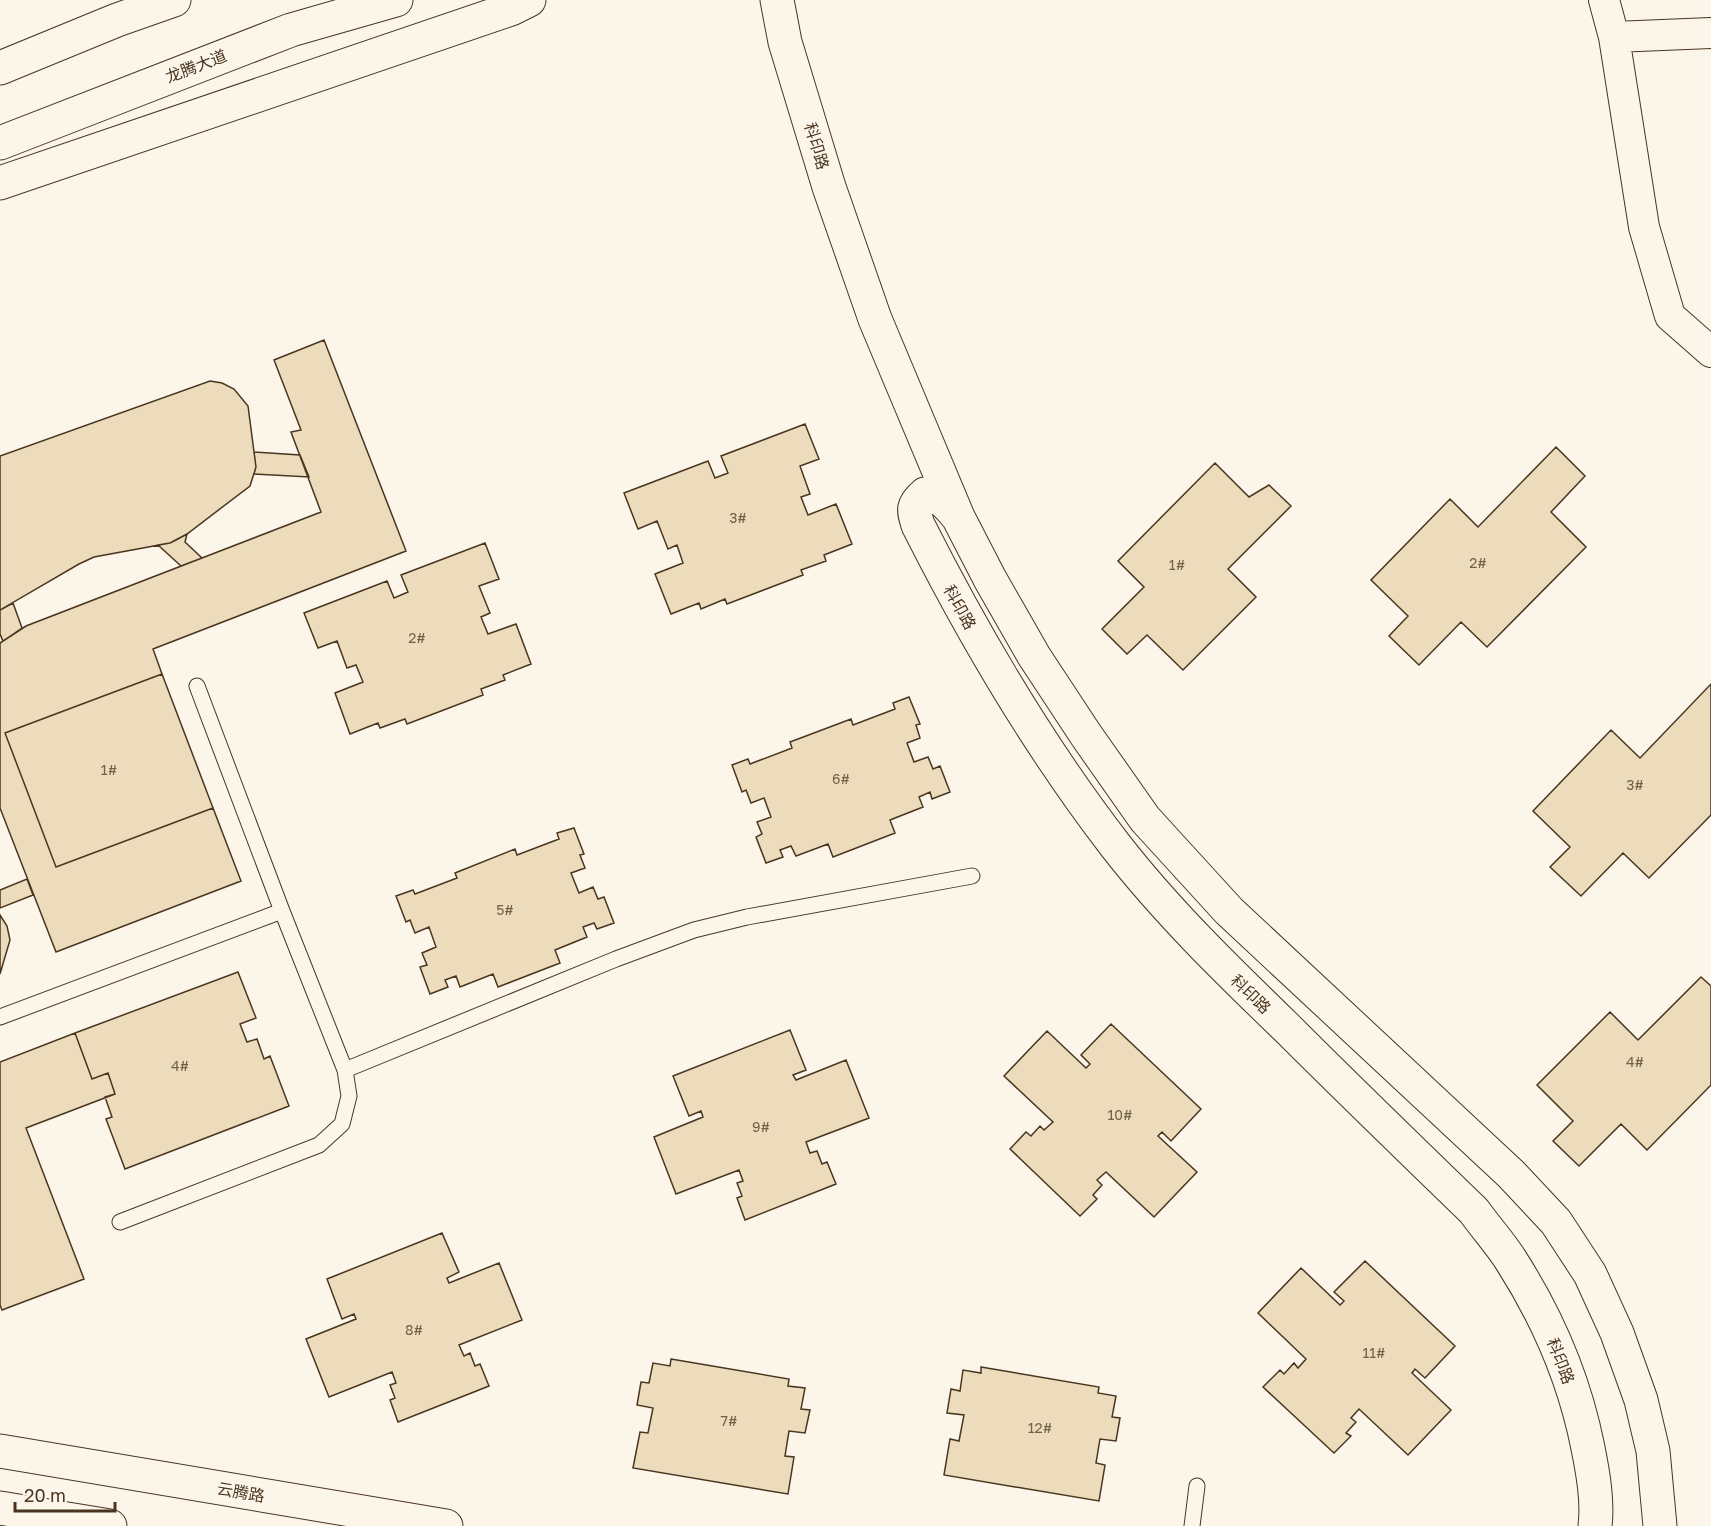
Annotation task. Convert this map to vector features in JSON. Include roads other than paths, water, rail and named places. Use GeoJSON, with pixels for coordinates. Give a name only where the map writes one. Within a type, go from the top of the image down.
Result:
{"type":"FeatureCollection","features":[{"type":"Feature","properties":{"kind":"main road"},"geometry":{"type":"LineString","coordinates":[[0,68],[117,20],[174,0]]}},
{"type":"Feature","properties":{"kind":"main road","name":"龙腾大道"},"geometry":{"type":"LineString","coordinates":[[0,143],[291,30],[396,0]]}},
{"type":"Feature","properties":{"kind":"main road"},"geometry":{"type":"LineString","coordinates":[[0,183],[511,9],[529,0]]}},
{"type":"Feature","properties":{"kind":"main road","name":"科印路"},"geometry":{"type":"LineString","coordinates":[[777,0],[786,42],[829,187],[875,319],[958,517],[1034,656],[1145,819],[1229,911],[1511,1174],[1556,1222],[1590,1274],[1617,1334],[1641,1400],[1653,1451],[1660,1526]]}},
{"type":"Feature","properties":{"kind":"main road","name":"科印路"},"geometry":{"type":"LineString","coordinates":[[958,517],[942,499],[934,495],[925,494],[917,501],[914,512],[918,525],[957,602],[1000,678],[1053,759],[1116,846],[1198,942],[1473,1211],[1511,1260],[1543,1314],[1563,1362],[1582,1418],[1592,1469],[1595,1526]]}},
{"type":"Feature","properties":{"kind":"main road","name":"云腾路"},"geometry":{"type":"LineString","coordinates":[[0,1451],[446,1526]]}},
{"type":"Feature","properties":{"kind":"main road"},"geometry":{"type":"LineString","coordinates":[[4,1509],[110,1526]]}},
{"type":"Feature","properties":{"kind":"street"},"geometry":{"type":"LineString","coordinates":[[1604,0],[1614,37],[1644,227],[1670,316],[1711,352]]}},
{"type":"Feature","properties":{"kind":"street"},"geometry":{"type":"LineString","coordinates":[[1614,37],[1616,0]]}},
{"type":"Feature","properties":{"kind":"street"},"geometry":{"type":"LineString","coordinates":[[1614,37],[1711,33]]}},
{"type":"Feature","properties":{"kind":"lane"},"geometry":{"type":"LineString","coordinates":[[120,1222],[319,1145],[342,1124],[349,1096],[345,1070],[196,686]]}},
{"type":"Feature","properties":{"kind":"lane"},"geometry":{"type":"LineString","coordinates":[[345,1070],[616,958],[694,930],[747,917],[972,876]]}},
{"type":"Feature","properties":{"kind":"lane"},"geometry":{"type":"LineString","coordinates":[[0,1017],[282,911]]}},
{"type":"Feature","properties":{"kind":"lane"},"geometry":{"type":"LineString","coordinates":[[1192,1526],[1197,1486]]}}]}
